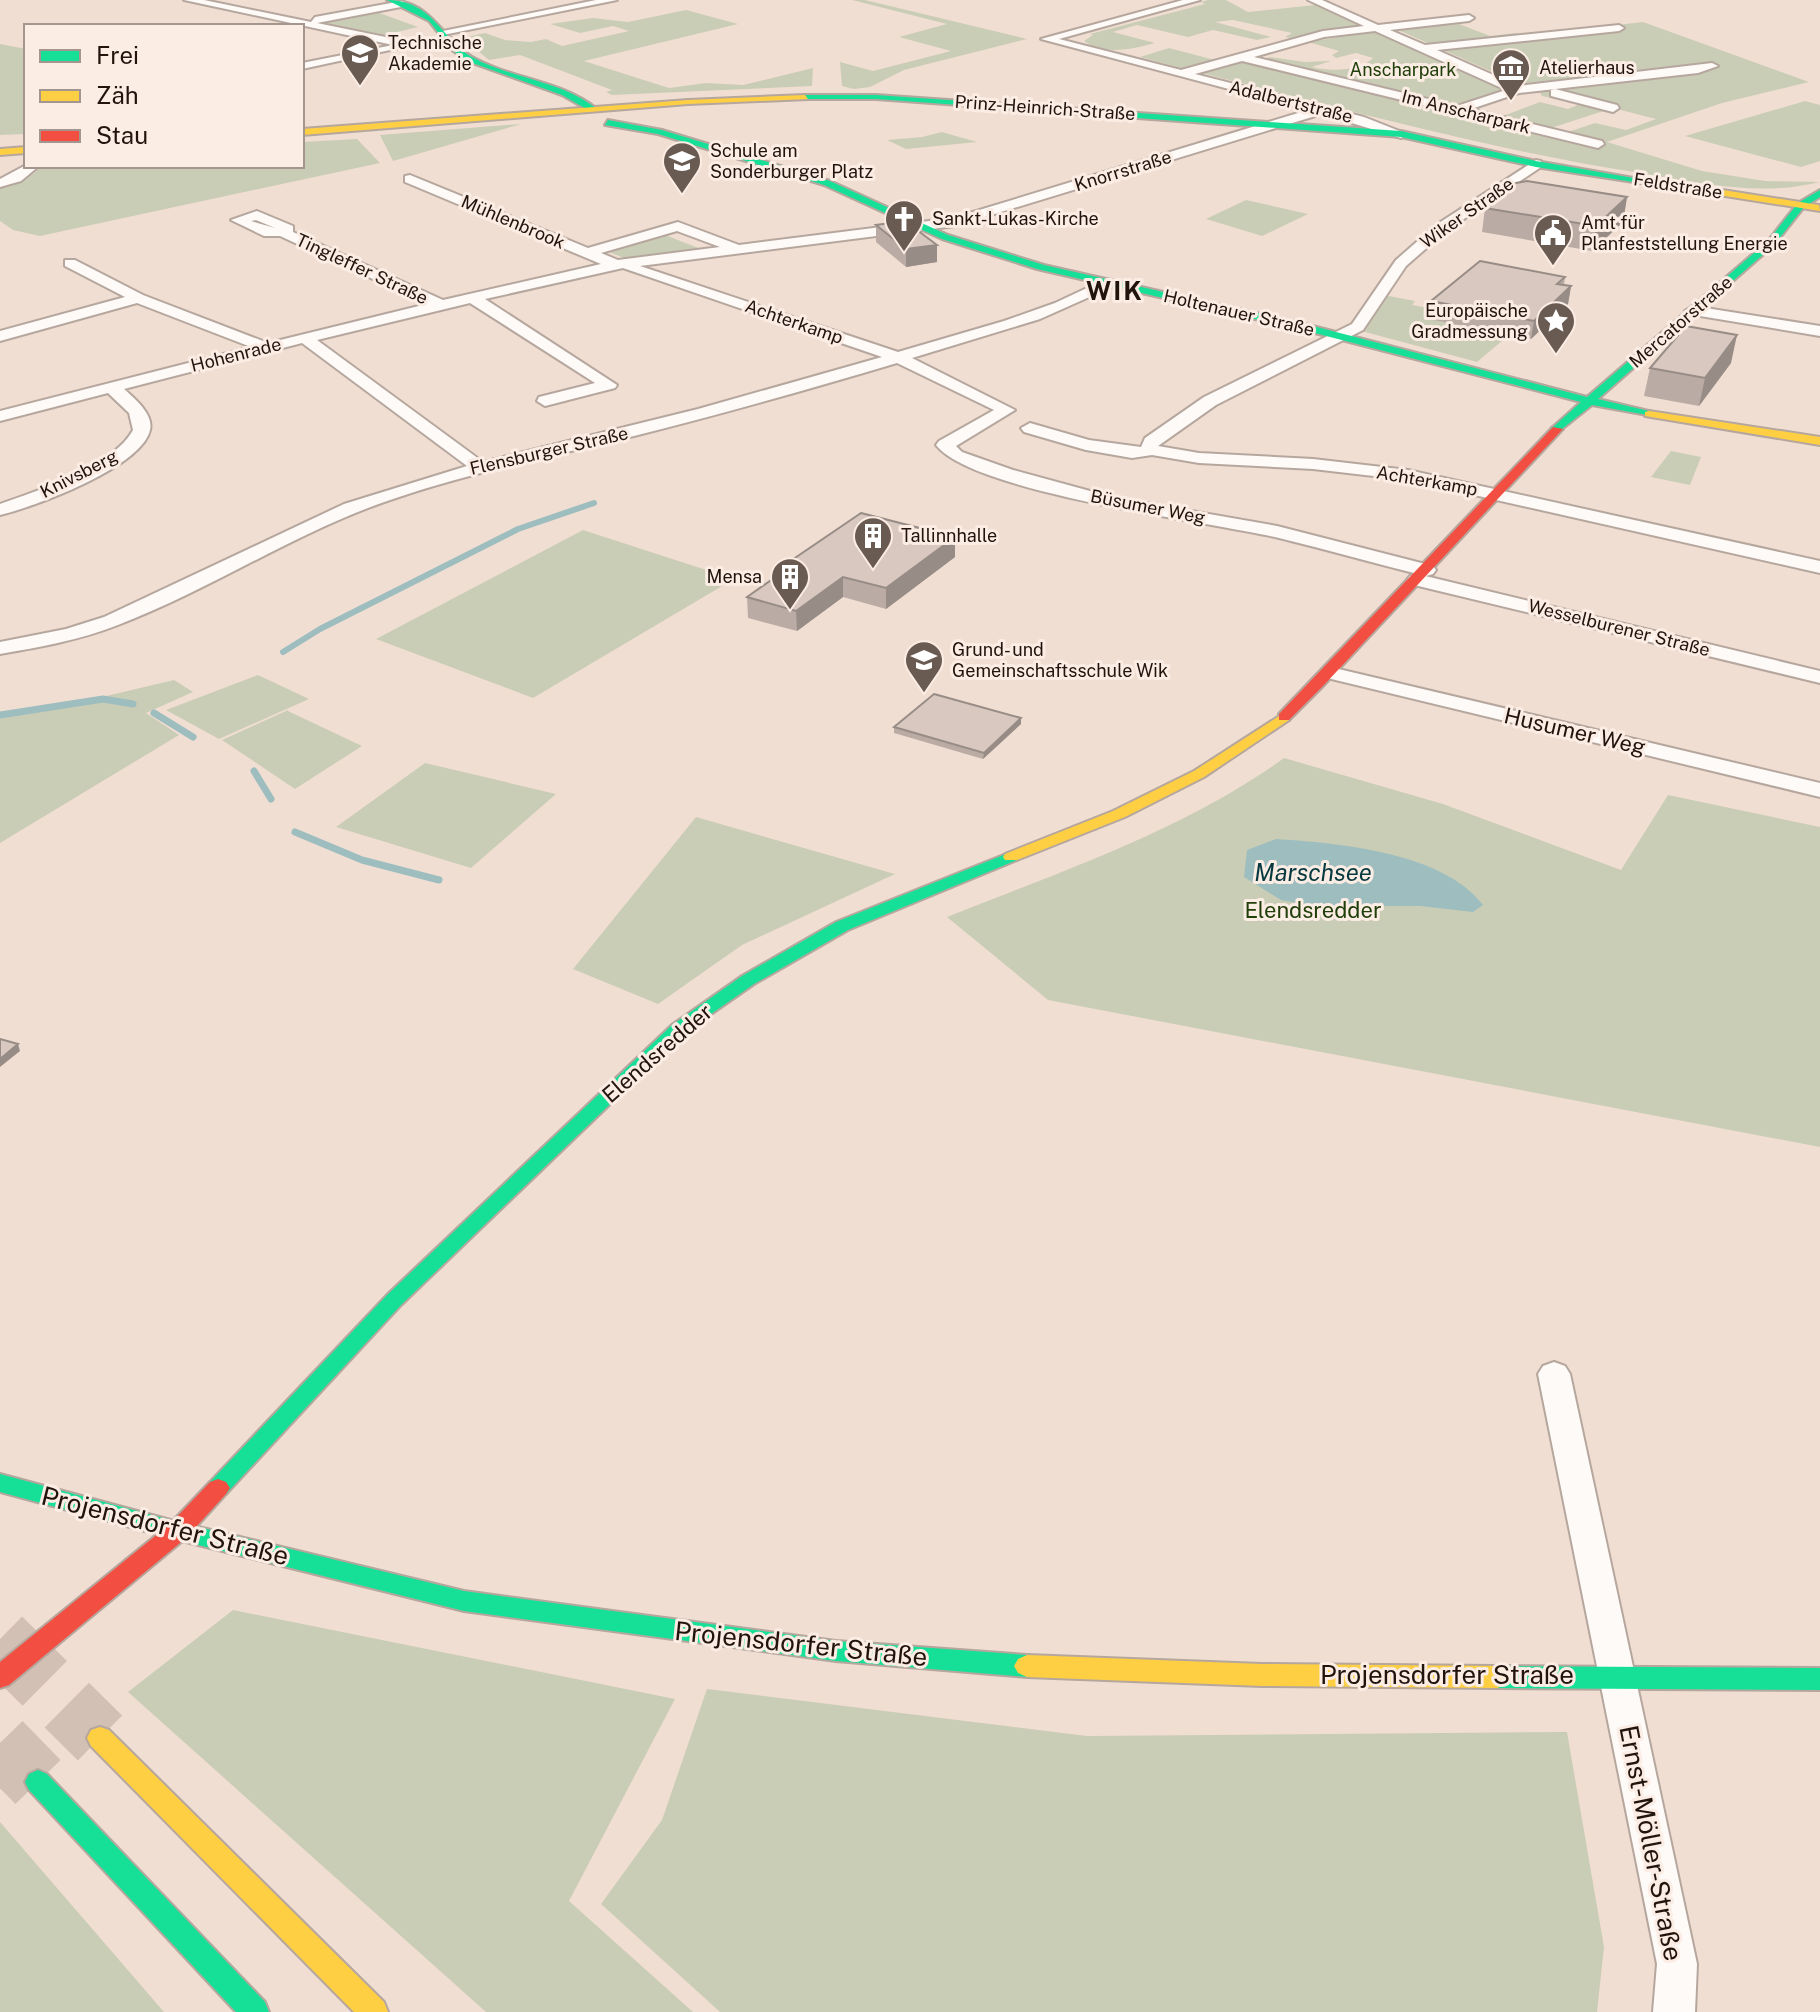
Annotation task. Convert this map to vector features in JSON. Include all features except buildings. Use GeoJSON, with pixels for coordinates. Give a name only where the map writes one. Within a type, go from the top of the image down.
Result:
{"type":"FeatureCollection","features":[{"type":"Feature","properties":{"kind":"main road","name":"Holtenauer Straße"},"geometry":{"type":"LineString","coordinates":[[396,2],[432,19],[460,52],[477,62],[575,105],[625,124],[827,183],[988,253],[1341,336],[1590,401],[1820,441]]}},
{"type":"Feature","properties":{"kind":"main road","name":"Prinz-Heinrich-Straße"},"geometry":{"type":"LineString","coordinates":[[304,123],[575,105],[851,96],[1401,134]]}},
{"type":"Feature","properties":{"kind":"main road","name":"Prinz-Heinrich-Straße"},"geometry":{"type":"LineString","coordinates":[[304,132],[575,105]]}},
{"type":"Feature","properties":{"kind":"main road","name":"Adalbertstraße"},"geometry":{"type":"LineString","coordinates":[[1401,134],[1536,164]]}},
{"type":"Feature","properties":{"kind":"main road"},"geometry":{"type":"LineString","coordinates":[[0,141],[24,139]]}},
{"type":"Feature","properties":{"kind":"main road"},"geometry":{"type":"LineString","coordinates":[[0,152],[24,150]]}},
{"type":"Feature","properties":{"kind":"main road","name":"Feldstraße"},"geometry":{"type":"LineString","coordinates":[[1536,164],[1820,208]]}},
{"type":"Feature","properties":{"kind":"main road","name":"Mercatorstraße"},"geometry":{"type":"LineString","coordinates":[[1590,401],[1771,243],[1801,205],[1820,193]]}},
{"type":"Feature","properties":{"kind":"main road","name":"Mercatorstraße"},"geometry":{"type":"LineString","coordinates":[[1771,243],[1820,215]]}},
{"type":"Feature","properties":{"kind":"main road","name":"Elendsredder"},"geometry":{"type":"LineString","coordinates":[[0,1677],[178,1531],[394,1300],[537,1161],[688,1022],[748,980],[842,926],[1063,838],[1199,774],[1281,720],[1422,575],[1493,493],[1590,401]]}},
{"type":"Feature","properties":{"kind":"main road","name":"Projensdorfer Straße"},"geometry":{"type":"LineString","coordinates":[[0,1483],[178,1531],[464,1601],[836,1651],[1097,1670],[1262,1675],[1820,1679]]}},
{"type":"Feature","properties":{"kind":"main road"},"geometry":{"type":"LineString","coordinates":[[100,1738],[374,2012]]}},
{"type":"Feature","properties":{"kind":"main road"},"geometry":{"type":"LineString","coordinates":[[38,1782],[255,2012]]}},
{"type":"Feature","properties":{"kind":"street"},"geometry":{"type":"LineString","coordinates":[[189,0],[410,45]]}},
{"type":"Feature","properties":{"kind":"street"},"geometry":{"type":"LineString","coordinates":[[549,0],[579,7]]}},
{"type":"Feature","properties":{"kind":"street"},"geometry":{"type":"LineString","coordinates":[[304,66],[612,0]]}},
{"type":"Feature","properties":{"kind":"street","name":"Adalbertstraße"},"geometry":{"type":"LineString","coordinates":[[1195,0],[1046,39],[1322,110],[1401,134]]}},
{"type":"Feature","properties":{"kind":"street"},"geometry":{"type":"LineString","coordinates":[[1313,0],[1517,90]]}},
{"type":"Feature","properties":{"kind":"street"},"geometry":{"type":"LineString","coordinates":[[300,23],[396,2]]}},
{"type":"Feature","properties":{"kind":"street"},"geometry":{"type":"LineString","coordinates":[[1181,74],[1323,34],[1469,18]]}},
{"type":"Feature","properties":{"kind":"street"},"geometry":{"type":"LineString","coordinates":[[1424,48],[1619,28]]}},
{"type":"Feature","properties":{"kind":"street","name":"Im Anscharpark"},"geometry":{"type":"LineString","coordinates":[[1241,57],[1598,144]]}},
{"type":"Feature","properties":{"kind":"street"},"geometry":{"type":"LineString","coordinates":[[1457,110],[1517,90],[1712,66]]}},
{"type":"Feature","properties":{"kind":"street"},"geometry":{"type":"LineString","coordinates":[[1537,89],[1613,108],[1596,115]]}},
{"type":"Feature","properties":{"kind":"street","name":"Knorrstraße"},"geometry":{"type":"LineString","coordinates":[[923,227],[955,222],[1322,110]]}},
{"type":"Feature","properties":{"kind":"street"},"geometry":{"type":"LineString","coordinates":[[1549,132],[1571,124]]}},
{"type":"Feature","properties":{"kind":"street","name":"Wiker Straße"},"geometry":{"type":"LineString","coordinates":[[1152,450],[1149,447],[1151,442],[1210,401],[1358,327],[1395,270],[1422,243],[1536,164]]}},
{"type":"Feature","properties":{"kind":"street"},"geometry":{"type":"LineString","coordinates":[[0,183],[16,178],[30,168]]}},
{"type":"Feature","properties":{"kind":"street","name":"Mühlenbrook"},"geometry":{"type":"LineString","coordinates":[[410,179],[619,265]]}},
{"type":"Feature","properties":{"kind":"street"},"geometry":{"type":"LineString","coordinates":[[586,253],[678,226],[740,250]]}},
{"type":"Feature","properties":{"kind":"street","name":"Hohenrade"},"geometry":{"type":"LineString","coordinates":[[0,416],[305,338],[619,265],[923,227]]}},
{"type":"Feature","properties":{"kind":"street","name":"Tingleffer Straße"},"geometry":{"type":"LineString","coordinates":[[282,232],[441,305]]}},
{"type":"Feature","properties":{"kind":"street"},"geometry":{"type":"LineString","coordinates":[[70,263],[138,298],[268,348]]}},
{"type":"Feature","properties":{"kind":"street","name":"Achterkamp"},"geometry":{"type":"LineString","coordinates":[[619,265],[898,357],[1007,410]]}},
{"type":"Feature","properties":{"kind":"street","name":"Flensburger Straße"},"geometry":{"type":"LineString","coordinates":[[0,648],[49,639],[110,621],[178,592],[310,525],[383,496],[479,467],[689,417],[898,357],[1066,307],[1109,283]]}},
{"type":"Feature","properties":{"kind":"street"},"geometry":{"type":"LineString","coordinates":[[0,336],[138,298]]}},
{"type":"Feature","properties":{"kind":"street"},"geometry":{"type":"LineString","coordinates":[[473,298],[609,385],[545,401]]}},
{"type":"Feature","properties":{"kind":"street"},"geometry":{"type":"LineString","coordinates":[[1693,311],[1820,331]]}},
{"type":"Feature","properties":{"kind":"street"},"geometry":{"type":"LineString","coordinates":[[305,338],[479,467]]}},
{"type":"Feature","properties":{"kind":"street","name":"Knivsberg"},"geometry":{"type":"LineString","coordinates":[[0,510],[60,486],[112,460],[136,443],[142,430],[140,417],[110,386]]}},
{"type":"Feature","properties":{"kind":"street","name":"Büsumer Weg"},"geometry":{"type":"LineString","coordinates":[[1007,410],[945,445],[956,456],[1060,489],[1277,532],[1422,575]]}},
{"type":"Feature","properties":{"kind":"street","name":"Achterkamp"},"geometry":{"type":"LineString","coordinates":[[1030,428],[1086,445],[1132,453],[1152,450],[1199,458],[1313,464],[1408,475],[1820,567]]}},
{"type":"Feature","properties":{"kind":"street","name":"Wesselburener Straße"},"geometry":{"type":"LineString","coordinates":[[1422,575],[1820,677]]}},
{"type":"Feature","properties":{"kind":"street","name":"Husumer Weg"},"geometry":{"type":"LineString","coordinates":[[1330,673],[1820,790]]}},
{"type":"Feature","properties":{"kind":"street"},"geometry":{"type":"LineString","coordinates":[[1554,1374],[1618,1676]]}},
{"type":"Feature","properties":{"kind":"street","name":"Ernst-Möller-Straße"},"geometry":{"type":"LineString","coordinates":[[1618,1676],[1677,1964],[1674,2012]]}},
{"type":"Feature","properties":{"kind":"green space"},"geometry":{"type":"Polygon","coordinates":[[[852,0],[865,0],[1027,39],[904,70],[870,87],[854,89],[842,86],[840,62],[873,71],[951,51],[899,37],[947,24],[852,0]]]}},
{"type":"Feature","properties":{"kind":"green space"},"geometry":{"type":"Polygon","coordinates":[[[1226,0],[1248,12],[1315,5],[1360,26],[1291,38],[1285,37],[1292,33],[1233,20],[1215,22],[1271,37],[1257,40],[1213,30],[1188,37],[1137,25],[1113,32],[1155,43],[1109,50],[1084,41],[1093,35],[1090,34],[1205,4],[1201,2],[1226,0]]]}},
{"type":"Feature","properties":{"kind":"green space"},"geometry":{"type":"Polygon","coordinates":[[[686,10],[738,24],[584,61],[669,88],[706,83],[743,85],[813,68],[812,86],[612,95],[606,92],[612,90],[520,55],[489,60],[462,38],[485,33],[505,40],[531,42],[546,39],[562,46],[629,31],[613,26],[580,33],[550,24],[593,18],[628,22],[686,10]]]}},
{"type":"Feature","properties":{"kind":"green space"},"geometry":{"type":"Polygon","coordinates":[[[377,12],[418,27],[385,35],[325,23],[377,12]]]}},
{"type":"Feature","properties":{"kind":"green space"},"geometry":{"type":"Polygon","coordinates":[[[1643,22],[1809,82],[1722,103],[1607,142],[1702,171],[1765,181],[1820,182],[1775,188],[1730,187],[1585,164],[1420,128],[1202,73],[1247,60],[1249,64],[1334,82],[1330,84],[1555,135],[1549,137],[1553,138],[1578,140],[1573,143],[1586,146],[1592,144],[1565,133],[1595,123],[1626,130],[1656,119],[1613,108],[1548,129],[1498,118],[1540,102],[1568,109],[1580,104],[1542,96],[1540,93],[1545,91],[1529,88],[1396,29],[1459,24],[1490,36],[1516,33],[1522,36],[1643,22]]]}},
{"type":"Feature","properties":{"kind":"green space","name":"Anscharpark"},"geometry":{"type":"Polygon","coordinates":[[[1377,31],[1508,91],[1456,107],[1257,61],[1270,57],[1305,62],[1331,61],[1312,67],[1328,70],[1361,66],[1373,58],[1356,53],[1336,58],[1332,55],[1339,51],[1308,42],[1377,31]]]}},
{"type":"Feature","properties":{"kind":"green space"},"geometry":{"type":"Polygon","coordinates":[[[0,44],[24,49],[24,134],[0,135],[0,44]]]}},
{"type":"Feature","properties":{"kind":"green space"},"geometry":{"type":"Polygon","coordinates":[[[1169,48],[1215,60],[1185,69],[1140,57],[1169,48]]]}},
{"type":"Feature","properties":{"kind":"green space"},"geometry":{"type":"Polygon","coordinates":[[[1805,101],[1820,105],[1820,161],[1801,167],[1685,136],[1805,101]]]}},
{"type":"Feature","properties":{"kind":"green space"},"geometry":{"type":"Polygon","coordinates":[[[521,124],[393,161],[380,135],[521,124]]]}},
{"type":"Feature","properties":{"kind":"green space"},"geometry":{"type":"Polygon","coordinates":[[[942,132],[977,142],[906,149],[887,140],[922,137],[942,132]]]}},
{"type":"Feature","properties":{"kind":"green space"},"geometry":{"type":"Polygon","coordinates":[[[357,139],[380,163],[40,236],[13,230],[0,221],[0,188],[40,168],[304,168],[304,142],[357,139]]]}},
{"type":"Feature","properties":{"kind":"green space"},"geometry":{"type":"Polygon","coordinates":[[[1246,200],[1308,214],[1262,236],[1206,219],[1246,200]]]}},
{"type":"Feature","properties":{"kind":"green space"},"geometry":{"type":"Polygon","coordinates":[[[660,233],[706,251],[631,261],[602,249],[660,233]]]}},
{"type":"Feature","properties":{"kind":"green space"},"geometry":{"type":"Polygon","coordinates":[[[1378,294],[1415,301],[1412,305],[1435,309],[1426,318],[1509,335],[1477,362],[1354,329],[1378,294]]]}},
{"type":"Feature","properties":{"kind":"green space"},"geometry":{"type":"Polygon","coordinates":[[[1671,451],[1701,457],[1690,485],[1651,477],[1671,451]]]}},
{"type":"Feature","properties":{"kind":"green space"},"geometry":{"type":"Polygon","coordinates":[[[583,530],[734,579],[533,698],[376,639],[583,530]]]}},
{"type":"Feature","properties":{"kind":"green space"},"geometry":{"type":"Polygon","coordinates":[[[258,675],[309,699],[219,739],[166,710],[258,675]]]}},
{"type":"Feature","properties":{"kind":"green space"},"geometry":{"type":"Polygon","coordinates":[[[174,680],[193,692],[146,713],[179,735],[0,843],[0,712],[102,697],[174,680]]]}},
{"type":"Feature","properties":{"kind":"green space"},"geometry":{"type":"Polygon","coordinates":[[[288,710],[362,746],[295,789],[222,740],[288,710]]]}},
{"type":"Feature","properties":{"kind":"green space","name":"Elendsredder"},"geometry":{"type":"Polygon","coordinates":[[[1284,758],[1443,804],[1621,870],[1668,795],[1820,827],[1820,1147],[1048,1000],[947,917],[1164,828],[1246,784],[1284,758]]]}},
{"type":"Feature","properties":{"kind":"green space"},"geometry":{"type":"Polygon","coordinates":[[[425,763],[556,794],[471,868],[336,827],[425,763]]]}},
{"type":"Feature","properties":{"kind":"green space"},"geometry":{"type":"Polygon","coordinates":[[[696,817],[895,874],[742,945],[658,1004],[573,969],[696,817]]]}},
{"type":"Feature","properties":{"kind":"green space"},"geometry":{"type":"Polygon","coordinates":[[[233,1610],[675,1699],[569,1901],[693,2012],[486,2012],[128,1692],[233,1610]]]}},
{"type":"Feature","properties":{"kind":"green space"},"geometry":{"type":"Polygon","coordinates":[[[707,1689],[1087,1736],[1567,1732],[1604,1947],[1597,2012],[720,2012],[601,1904],[662,1820],[707,1689]]]}},
{"type":"Feature","properties":{"kind":"green space"},"geometry":{"type":"Polygon","coordinates":[[[0,1822],[164,2012],[0,2012],[0,1822]]]}},
{"type":"Feature","properties":{"kind":"water","name":"Marschsee"},"geometry":{"type":"Polygon","coordinates":[[[1276,839],[1358,848],[1416,862],[1465,887],[1483,905],[1473,912],[1420,906],[1312,906],[1281,900],[1244,877],[1247,850],[1276,839]]]}},
{"type":"Feature","properties":{"kind":"waterway"},"geometry":{"type":"LineString","coordinates":[[283,652],[320,629],[518,529],[594,503]]}},
{"type":"Feature","properties":{"kind":"waterway"},"geometry":{"type":"LineString","coordinates":[[0,715],[103,699],[133,704]]}},
{"type":"Feature","properties":{"kind":"waterway"},"geometry":{"type":"LineString","coordinates":[[154,713],[193,737]]}},
{"type":"Feature","properties":{"kind":"waterway"},"geometry":{"type":"LineString","coordinates":[[254,771],[271,799]]}},
{"type":"Feature","properties":{"kind":"waterway"},"geometry":{"type":"LineString","coordinates":[[295,832],[362,860],[439,880]]}},
{"type":"Feature","properties":{"kind":"tunnel"},"geometry":{"type":"LineString","coordinates":[[0,1639],[100,1738]]}},
{"type":"Feature","properties":{"kind":"tunnel"},"geometry":{"type":"LineString","coordinates":[[0,1743],[38,1782]]}},
{"type":"Feature","properties":{"kind":"traffic: fast"},"geometry":{"type":"LineString","coordinates":[[391,0],[432,19],[455,48],[470,59],[565,93],[593,109]]}},
{"type":"Feature","properties":{"kind":"traffic: fast"},"geometry":{"type":"LineString","coordinates":[[805,97],[876,97],[1401,134],[1536,164],[1640,180]]}},
{"type":"Feature","properties":{"kind":"traffic: fast"},"geometry":{"type":"LineString","coordinates":[[608,123],[659,132],[827,183],[945,237],[1041,267],[1309,328],[1649,414]]}},
{"type":"Feature","properties":{"kind":"traffic: fast"},"geometry":{"type":"LineString","coordinates":[[1557,429],[1771,243],[1801,205],[1820,193]]}},
{"type":"Feature","properties":{"kind":"traffic: fast"},"geometry":{"type":"LineString","coordinates":[[218,1488],[394,1300],[678,1029],[748,980],[842,926],[1011,857]]}},
{"type":"Feature","properties":{"kind":"traffic: fast"},"geometry":{"type":"LineString","coordinates":[[0,1483],[178,1531],[464,1601],[836,1651],[1027,1666]]}},
{"type":"Feature","properties":{"kind":"traffic: fast"},"geometry":{"type":"LineString","coordinates":[[1497,1677],[1820,1679]]}},
{"type":"Feature","properties":{"kind":"traffic: fast"},"geometry":{"type":"LineString","coordinates":[[38,1782],[255,2012]]}},
{"type":"Feature","properties":{"kind":"traffic: slow"},"geometry":{"type":"LineString","coordinates":[[304,132],[688,102],[805,97]]}},
{"type":"Feature","properties":{"kind":"traffic: slow"},"geometry":{"type":"LineString","coordinates":[[0,152],[24,150]]}},
{"type":"Feature","properties":{"kind":"traffic: slow"},"geometry":{"type":"LineString","coordinates":[[1640,180],[1819,208]]}},
{"type":"Feature","properties":{"kind":"traffic: slow"},"geometry":{"type":"LineString","coordinates":[[1649,414],[1820,441]]}},
{"type":"Feature","properties":{"kind":"traffic: slow"},"geometry":{"type":"LineString","coordinates":[[1011,857],[1119,814],[1199,774],[1284,717]]}},
{"type":"Feature","properties":{"kind":"traffic: slow"},"geometry":{"type":"LineString","coordinates":[[1027,1666],[1262,1675],[1497,1677]]}},
{"type":"Feature","properties":{"kind":"traffic: slow"},"geometry":{"type":"LineString","coordinates":[[100,1738],[374,2012]]}},
{"type":"Feature","properties":{"kind":"traffic: jam"},"geometry":{"type":"LineString","coordinates":[[1284,717],[1557,429]]}},
{"type":"Feature","properties":{"kind":"traffic: jam"},"geometry":{"type":"LineString","coordinates":[[0,1677],[178,1531],[218,1488]]}},
{"type":"Feature","properties":{"kind":"place","name":"Technische Akademie"},"geometry":{"type":"Point","coordinates":[360,87]}},
{"type":"Feature","properties":{"kind":"place","name":"Atelierhaus"},"geometry":{"type":"Point","coordinates":[1511,102]}},
{"type":"Feature","properties":{"kind":"place","name":"Schule am Sonderburger Platz"},"geometry":{"type":"Point","coordinates":[682,195]}},
{"type":"Feature","properties":{"kind":"place","name":"Sankt-Lukas-Kirche"},"geometry":{"type":"Point","coordinates":[904,253]}},
{"type":"Feature","properties":{"kind":"place","name":"Amt für Planfeststellung Energie"},"geometry":{"type":"Point","coordinates":[1553,267]}},
{"type":"Feature","properties":{"kind":"place","name":"Europäische Gradmessung"},"geometry":{"type":"Point","coordinates":[1556,355]}},
{"type":"Feature","properties":{"kind":"place","name":"Tallinnhalle"},"geometry":{"type":"Point","coordinates":[873,570]}},
{"type":"Feature","properties":{"kind":"place","name":"Mensa"},"geometry":{"type":"Point","coordinates":[790,611]}},
{"type":"Feature","properties":{"kind":"place","name":"Grund- und Gemeinschaftsschule Wik"},"geometry":{"type":"Point","coordinates":[924,694]}},
{"type":"Feature","properties":{"kind":"district","name":"WIK"},"geometry":{"type":"Point","coordinates":[1115,291]}}]}
